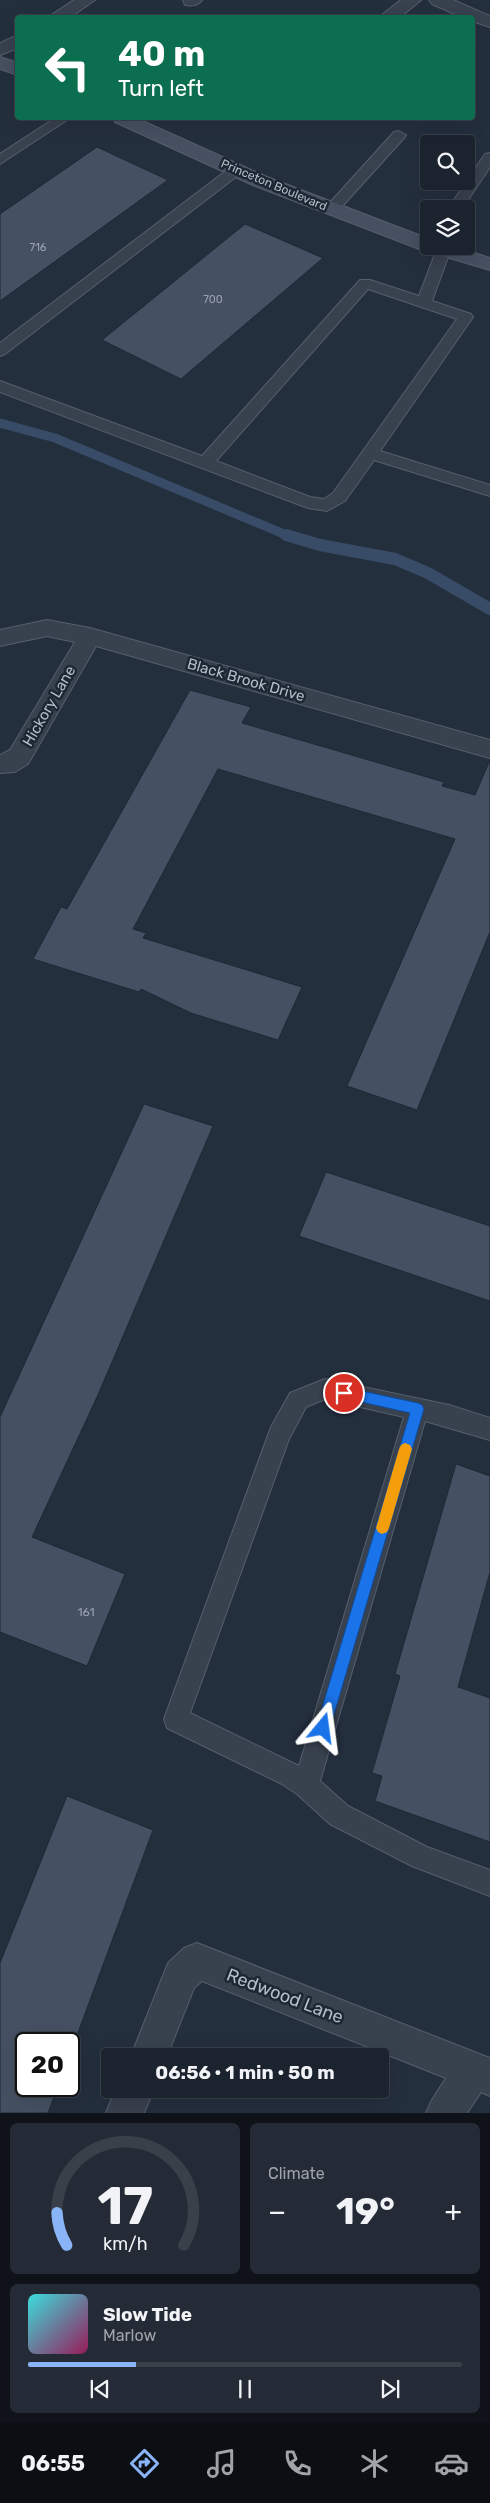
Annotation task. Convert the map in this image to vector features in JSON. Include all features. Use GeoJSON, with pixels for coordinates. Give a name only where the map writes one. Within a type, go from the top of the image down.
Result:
{"type":"FeatureCollection","features":[{"type":"Feature","properties":{"kind":"main road"},"geometry":{"type":"LineString","coordinates":[[0,62],[15,69]]}},
{"type":"Feature","properties":{"kind":"main road","name":"Princeton Boulevard"},"geometry":{"type":"LineString","coordinates":[[126,120],[236,170],[332,210],[420,241]]}},
{"type":"Feature","properties":{"kind":"main road","name":"Princeton Boulevard"},"geometry":{"type":"LineString","coordinates":[[462,255],[490,264]]}},
{"type":"Feature","properties":{"kind":"street"},"geometry":{"type":"LineString","coordinates":[[61,15],[86,0]]}},
{"type":"Feature","properties":{"kind":"street"},"geometry":{"type":"LineString","coordinates":[[391,15],[412,0]]}},
{"type":"Feature","properties":{"kind":"street"},"geometry":{"type":"LineString","coordinates":[[438,0],[473,15]]}},
{"type":"Feature","properties":{"kind":"street"},"geometry":{"type":"LineString","coordinates":[[475,16],[490,22]]}},
{"type":"Feature","properties":{"kind":"street"},"geometry":{"type":"LineString","coordinates":[[0,50],[15,42]]}},
{"type":"Feature","properties":{"kind":"street","name":"Black Brook Drive"},"geometry":{"type":"LineString","coordinates":[[0,638],[46,628],[90,636],[490,750]]}},
{"type":"Feature","properties":{"kind":"street","name":"Hickory Lane"},"geometry":{"type":"LineString","coordinates":[[0,764],[6,765],[19,757],[90,636]]}},
{"type":"Feature","properties":{"kind":"street","name":"Redwood Lane"},"geometry":{"type":"LineString","coordinates":[[152,2048],[182,1976],[197,1961],[482,2074],[445,2113]]}},
{"type":"Feature","properties":{"kind":"street"},"geometry":{"type":"LineString","coordinates":[[125,2113],[131,2098]]}},
{"type":"Feature","properties":{"kind":"lane"},"geometry":{"type":"LineString","coordinates":[[0,160],[60,120]]}},
{"type":"Feature","properties":{"kind":"lane"},"geometry":{"type":"LineString","coordinates":[[332,210],[400,135]]}},
{"type":"Feature","properties":{"kind":"lane"},"geometry":{"type":"LineString","coordinates":[[461,200],[490,157]]}},
{"type":"Feature","properties":{"kind":"lane"},"geometry":{"type":"LineString","coordinates":[[0,351],[236,170]]}},
{"type":"Feature","properties":{"kind":"lane"},"geometry":{"type":"LineString","coordinates":[[424,302],[435,255]]}},
{"type":"Feature","properties":{"kind":"lane"},"geometry":{"type":"LineString","coordinates":[[0,386],[308,502],[327,505],[339,497],[466,318],[365,283],[205,463]]}},
{"type":"Feature","properties":{"kind":"lane"},"geometry":{"type":"LineString","coordinates":[[370,453],[490,491]]}},
{"type":"Feature","properties":{"kind":"lane"},"geometry":{"type":"LineString","coordinates":[[490,1429],[418,1409],[325,1389],[298,1400],[279,1435],[176,1719],[244,1751],[306,1785],[339,1815],[421,1857],[490,1883]]}},
{"type":"Feature","properties":{"kind":"lane"},"geometry":{"type":"LineString","coordinates":[[306,1785],[418,1409]]}},
{"type":"Feature","properties":{"kind":"building"},"geometry":{"type":"Polygon","coordinates":[[[97,147],[168,180],[0,301],[0,214],[97,147]]]}},
{"type":"Feature","properties":{"kind":"building"},"geometry":{"type":"Polygon","coordinates":[[[245,224],[323,258],[181,379],[102,340],[245,224]]]}},
{"type":"Feature","properties":{"kind":"building"},"geometry":{"type":"Polygon","coordinates":[[[190,690],[251,707],[242,723],[444,782],[442,786],[475,795],[490,760],[490,932],[417,1110],[347,1086],[455,839],[218,769],[133,929],[146,933],[143,938],[302,987],[278,1040],[191,1013],[141,989],[139,992],[33,959],[61,907],[67,909],[190,690]]]}},
{"type":"Feature","properties":{"kind":"building"},"geometry":{"type":"Polygon","coordinates":[[[144,1104],[213,1126],[97,1397],[32,1537],[125,1574],[87,1666],[0,1632],[0,1417],[144,1104]]]}},
{"type":"Feature","properties":{"kind":"building"},"geometry":{"type":"Polygon","coordinates":[[[326,1172],[490,1226],[490,1301],[299,1236],[326,1172]]]}},
{"type":"Feature","properties":{"kind":"building"},"geometry":{"type":"Polygon","coordinates":[[[456,1464],[490,1476],[490,1572],[458,1687],[490,1698],[490,1842],[375,1801],[382,1776],[372,1773],[400,1676],[395,1674],[456,1464]]]}},
{"type":"Feature","properties":{"kind":"building"},"geometry":{"type":"Polygon","coordinates":[[[67,1796],[153,1830],[78,2032],[15,2032],[15,2097],[54,2097],[48,2113],[0,2113],[0,1963],[67,1796]]]}},
{"type":"Feature","properties":{"kind":"waterway"},"geometry":{"type":"LineString","coordinates":[[0,423],[55,438],[287,535]]}},
{"type":"Feature","properties":{"kind":"waterway"},"geometry":{"type":"LineString","coordinates":[[287,535],[320,545],[395,559],[428,573],[490,609]]}},
{"type":"Feature","properties":{"kind":"waterway"},"geometry":{"type":"LineString","coordinates":[[287,535],[291,537]]}},
{"type":"Feature","properties":{"kind":"slow traffic"},"geometry":{"type":"LineString","coordinates":[[382,1528],[405,1449]]}},
{"type":"Feature","properties":{"kind":"route"},"geometry":{"type":"LineString","coordinates":[[323,1728],[418,1409],[344,1393]]}}]}
